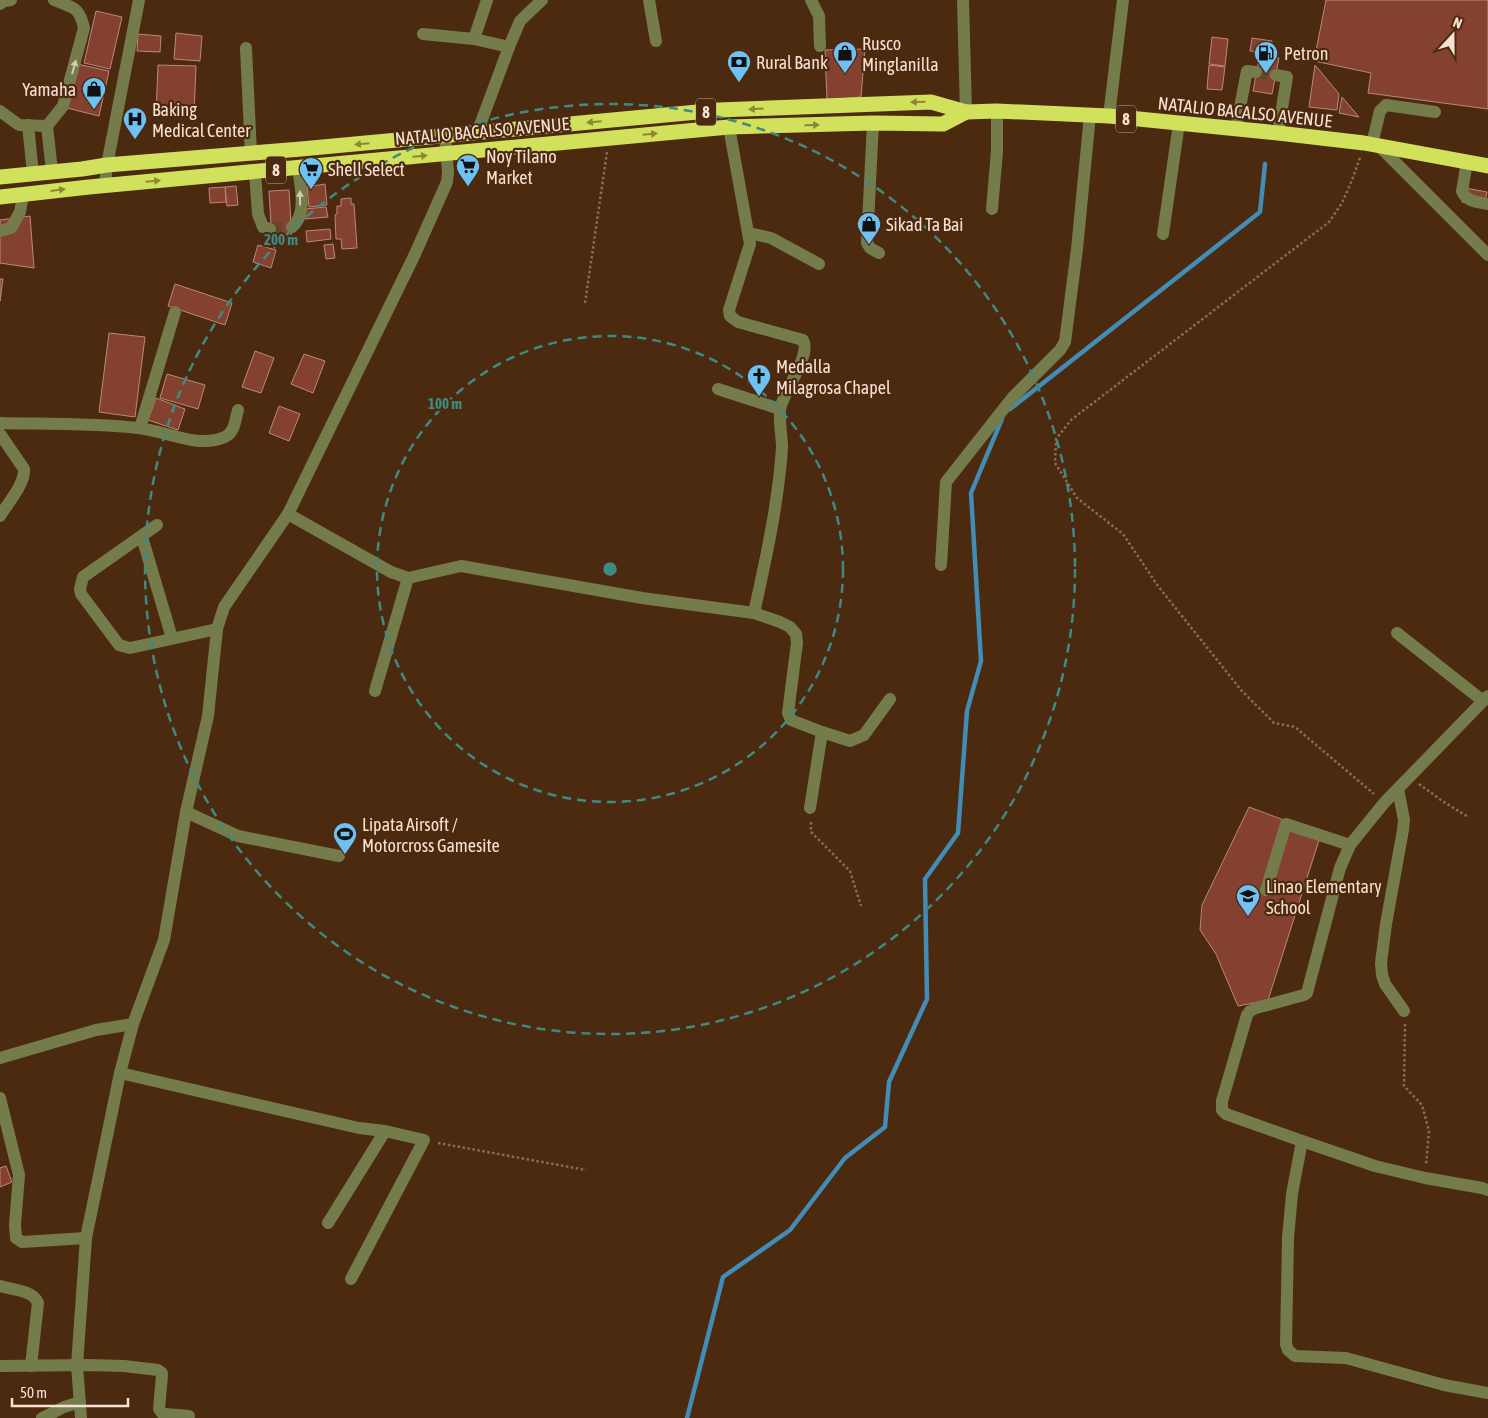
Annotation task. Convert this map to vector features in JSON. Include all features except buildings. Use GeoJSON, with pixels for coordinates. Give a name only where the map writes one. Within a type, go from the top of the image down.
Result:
{"type":"FeatureCollection","features":[{"type":"Feature","properties":{"kind":"highway","name":"NATALIO BACALSO AVENUE"},"geometry":{"type":"LineString","coordinates":[[0,177],[107,165],[251,154],[719,110],[931,102],[966,112],[997,111],[1109,116],[1236,128],[1372,144],[1488,166]]}},
{"type":"Feature","properties":{"kind":"highway","name":"NATALIO BACALSO AVENUE"},"geometry":{"type":"LineString","coordinates":[[0,198],[105,185],[729,127],[873,123],[943,124],[966,112]]}},
{"type":"Feature","properties":{"kind":"street"},"geometry":{"type":"LineString","coordinates":[[0,4],[11,0]]}},
{"type":"Feature","properties":{"kind":"street"},"geometry":{"type":"LineString","coordinates":[[52,171],[47,126],[63,106],[84,28],[81,16],[74,8],[54,0]]}},
{"type":"Feature","properties":{"kind":"street"},"geometry":{"type":"LineString","coordinates":[[105,185],[107,165],[139,0]]}},
{"type":"Feature","properties":{"kind":"street"},"geometry":{"type":"LineString","coordinates":[[474,38],[487,0]]}},
{"type":"Feature","properties":{"kind":"street"},"geometry":{"type":"LineString","coordinates":[[477,133],[520,21],[542,0]]}},
{"type":"Feature","properties":{"kind":"street"},"geometry":{"type":"LineString","coordinates":[[649,0],[656,41]]}},
{"type":"Feature","properties":{"kind":"street"},"geometry":{"type":"LineString","coordinates":[[811,0],[819,16],[820,46]]}},
{"type":"Feature","properties":{"kind":"street"},"geometry":{"type":"LineString","coordinates":[[963,0],[966,112]]}},
{"type":"Feature","properties":{"kind":"street"},"geometry":{"type":"LineString","coordinates":[[1109,116],[1123,0]]}},
{"type":"Feature","properties":{"kind":"street"},"geometry":{"type":"LineString","coordinates":[[423,34],[474,38],[509,47]]}},
{"type":"Feature","properties":{"kind":"street"},"geometry":{"type":"LineString","coordinates":[[246,48],[251,154]]}},
{"type":"Feature","properties":{"kind":"street"},"geometry":{"type":"LineString","coordinates":[[1236,128],[1247,71],[1256,72]]}},
{"type":"Feature","properties":{"kind":"street"},"geometry":{"type":"LineString","coordinates":[[1276,75],[1287,77],[1278,133]]}},
{"type":"Feature","properties":{"kind":"street"},"geometry":{"type":"LineString","coordinates":[[1435,112],[1386,105],[1380,111],[1372,144],[1488,254]]}},
{"type":"Feature","properties":{"kind":"street"},"geometry":{"type":"LineString","coordinates":[[0,111],[24,125],[47,126]]}},
{"type":"Feature","properties":{"kind":"street"},"geometry":{"type":"LineString","coordinates":[[992,209],[997,151],[997,111]]}},
{"type":"Feature","properties":{"kind":"street"},"geometry":{"type":"LineString","coordinates":[[941,565],[946,482],[1013,397],[1060,350],[1065,342],[1077,249],[1090,115]]}},
{"type":"Feature","properties":{"kind":"street"},"geometry":{"type":"LineString","coordinates":[[873,123],[868,243],[870,248],[879,253]]}},
{"type":"Feature","properties":{"kind":"street"},"geometry":{"type":"LineString","coordinates":[[1163,234],[1179,123]]}},
{"type":"Feature","properties":{"kind":"street"},"geometry":{"type":"LineString","coordinates":[[24,125],[33,174]]}},
{"type":"Feature","properties":{"kind":"street"},"geometry":{"type":"LineString","coordinates":[[729,127],[750,244],[729,310],[730,316],[738,322],[803,340],[805,344],[803,357],[780,409],[782,447],[774,517],[754,613]]}},
{"type":"Feature","properties":{"kind":"street"},"geometry":{"type":"LineString","coordinates":[[81,1418],[77,1365],[86,1238],[120,1073],[133,1024],[164,940],[186,812],[208,716],[217,629],[224,607],[288,514],[419,245],[447,182],[446,136]]}},
{"type":"Feature","properties":{"kind":"street"},"geometry":{"type":"LineString","coordinates":[[1467,162],[1463,195],[1467,199],[1488,204]]}},
{"type":"Feature","properties":{"kind":"street"},"geometry":{"type":"LineString","coordinates":[[292,227],[299,218],[302,201],[298,167]]}},
{"type":"Feature","properties":{"kind":"street"},"geometry":{"type":"LineString","coordinates":[[255,172],[258,214],[263,227],[270,229]]}},
{"type":"Feature","properties":{"kind":"street"},"geometry":{"type":"LineString","coordinates":[[0,231],[12,228],[20,212],[23,195]]}},
{"type":"Feature","properties":{"kind":"street"},"geometry":{"type":"LineString","coordinates":[[749,233],[771,238],[819,264]]}},
{"type":"Feature","properties":{"kind":"street"},"geometry":{"type":"LineString","coordinates":[[140,428],[175,312]]}},
{"type":"Feature","properties":{"kind":"street"},"geometry":{"type":"LineString","coordinates":[[718,389],[780,409]]}},
{"type":"Feature","properties":{"kind":"street"},"geometry":{"type":"LineString","coordinates":[[0,423],[140,428],[193,440],[211,441],[230,434],[238,410]]}},
{"type":"Feature","properties":{"kind":"street"},"geometry":{"type":"LineString","coordinates":[[0,434],[24,469],[23,480],[0,516]]}},
{"type":"Feature","properties":{"kind":"street"},"geometry":{"type":"LineString","coordinates":[[288,514],[391,572],[408,578],[461,566],[642,598],[754,613],[780,622],[790,627],[796,634],[798,643],[789,717],[793,722],[850,741],[864,735],[890,698]]}},
{"type":"Feature","properties":{"kind":"street"},"geometry":{"type":"LineString","coordinates":[[157,525],[83,577],[80,589],[81,594],[119,645],[130,648],[217,629]]}},
{"type":"Feature","properties":{"kind":"street"},"geometry":{"type":"LineString","coordinates":[[142,537],[172,638]]}},
{"type":"Feature","properties":{"kind":"street"},"geometry":{"type":"LineString","coordinates":[[374,691],[408,578]]}},
{"type":"Feature","properties":{"kind":"street"},"geometry":{"type":"LineString","coordinates":[[1397,633],[1485,698],[1384,803],[1350,845],[1340,868],[1308,990],[1304,995],[1256,1008],[1247,1015],[1222,1101],[1222,1110],[1226,1114],[1375,1166],[1424,1178],[1488,1190]]}},
{"type":"Feature","properties":{"kind":"street"},"geometry":{"type":"LineString","coordinates":[[810,808],[822,732]]}},
{"type":"Feature","properties":{"kind":"street"},"geometry":{"type":"LineString","coordinates":[[1398,789],[1404,820],[1381,963],[1385,984],[1405,1016]]}},
{"type":"Feature","properties":{"kind":"street"},"geometry":{"type":"LineString","coordinates":[[186,812],[238,836],[340,856]]}},
{"type":"Feature","properties":{"kind":"street"},"geometry":{"type":"LineString","coordinates":[[1266,890],[1286,824],[1350,845]]}},
{"type":"Feature","properties":{"kind":"street"},"geometry":{"type":"LineString","coordinates":[[0,1058],[96,1030],[133,1024]]}},
{"type":"Feature","properties":{"kind":"street"},"geometry":{"type":"LineString","coordinates":[[120,1073],[359,1128],[385,1131],[424,1140],[351,1279]]}},
{"type":"Feature","properties":{"kind":"street"},"geometry":{"type":"LineString","coordinates":[[0,1098],[20,1176],[15,1225],[16,1238],[22,1242],[86,1238]]}},
{"type":"Feature","properties":{"kind":"street"},"geometry":{"type":"LineString","coordinates":[[328,1223],[385,1131]]}},
{"type":"Feature","properties":{"kind":"street"},"geometry":{"type":"LineString","coordinates":[[1302,1141],[1292,1194],[1288,1238],[1286,1344],[1288,1350],[1295,1356],[1346,1358],[1444,1385],[1488,1393]]}},
{"type":"Feature","properties":{"kind":"street"},"geometry":{"type":"LineString","coordinates":[[0,1286],[29,1294],[38,1303],[31,1366]]}},
{"type":"Feature","properties":{"kind":"street"},"geometry":{"type":"LineString","coordinates":[[0,1366],[124,1366],[160,1371],[162,1375],[159,1409],[165,1414],[189,1416]]}},
{"type":"Feature","properties":{"kind":"street"},"geometry":{"type":"LineString","coordinates":[[42,1418],[64,1407],[80,1402]]}},
{"type":"Feature","properties":{"kind":"path"},"geometry":{"type":"LineString","coordinates":[[585,303],[609,138]]}},
{"type":"Feature","properties":{"kind":"path"},"geometry":{"type":"LineString","coordinates":[[1372,144],[1352,180],[1342,203],[1329,222],[1071,420],[1056,439],[1055,463],[1077,498],[1124,534],[1158,586],[1242,690],[1274,723],[1295,727],[1384,803]]}},
{"type":"Feature","properties":{"kind":"path"},"geometry":{"type":"LineString","coordinates":[[1410,778],[1468,817]]}},
{"type":"Feature","properties":{"kind":"path"},"geometry":{"type":"LineString","coordinates":[[810,808],[811,832],[850,871],[861,906]]}},
{"type":"Feature","properties":{"kind":"path"},"geometry":{"type":"LineString","coordinates":[[1405,1016],[1404,1086],[1422,1105],[1429,1131],[1424,1178]]}},
{"type":"Feature","properties":{"kind":"path"},"geometry":{"type":"LineString","coordinates":[[424,1140],[586,1170]]}},
{"type":"Feature","properties":{"kind":"waterway"},"geometry":{"type":"LineString","coordinates":[[1010,409],[1260,212],[1265,164]]}},
{"type":"Feature","properties":{"kind":"waterway"},"geometry":{"type":"LineString","coordinates":[[687,1418],[723,1277],[790,1230],[845,1158],[885,1127],[889,1082],[927,999],[925,879],[958,833],[967,711],[981,661],[971,493],[1002,419]]}},
{"type":"Feature","properties":{"kind":"tunnel"},"geometry":{"type":"LineString","coordinates":[[1256,72],[1276,75]]}},
{"type":"Feature","properties":{"kind":"tunnel"},"geometry":{"type":"LineString","coordinates":[[270,229],[292,227]]}},
{"type":"Feature","properties":{"kind":"place","name":"Rusco Minglanilla"},"geometry":{"type":"Point","coordinates":[845,74]}},
{"type":"Feature","properties":{"kind":"place","name":"Petron"},"geometry":{"type":"Point","coordinates":[1266,74]}},
{"type":"Feature","properties":{"kind":"place","name":"Rural Bank"},"geometry":{"type":"Point","coordinates":[739,83]}},
{"type":"Feature","properties":{"kind":"place","name":"Yamaha"},"geometry":{"type":"Point","coordinates":[94,110]}},
{"type":"Feature","properties":{"kind":"place","name":"Baking Medical Center"},"geometry":{"type":"Point","coordinates":[135,140]}},
{"type":"Feature","properties":{"kind":"place","name":"Noy Tilano Market"},"geometry":{"type":"Point","coordinates":[468,187]}},
{"type":"Feature","properties":{"kind":"place","name":"Shell Select"},"geometry":{"type":"Point","coordinates":[311,190]}},
{"type":"Feature","properties":{"kind":"place","name":"Sikad Ta Bai"},"geometry":{"type":"Point","coordinates":[869,245]}},
{"type":"Feature","properties":{"kind":"place","name":"Medalla Milagrosa Chapel"},"geometry":{"type":"Point","coordinates":[759,397]}},
{"type":"Feature","properties":{"kind":"place","name":"Lipata Airsoft / Motorcross Gamesite"},"geometry":{"type":"Point","coordinates":[345,855]}},
{"type":"Feature","properties":{"kind":"place","name":"Linao Elementary School"},"geometry":{"type":"Point","coordinates":[1248,917]}}]}
